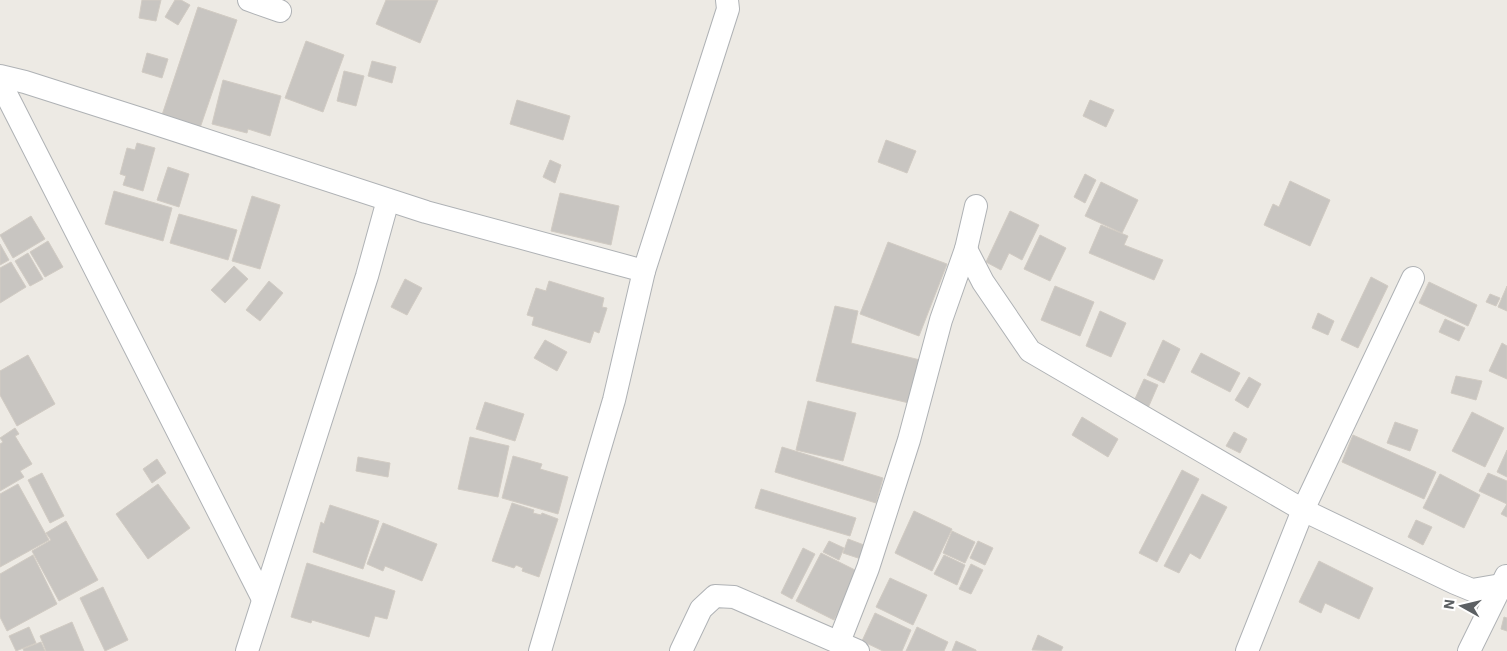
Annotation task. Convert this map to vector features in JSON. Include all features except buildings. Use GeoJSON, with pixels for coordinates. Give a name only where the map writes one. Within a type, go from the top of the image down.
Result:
{"type":"FeatureCollection","features":[{"type":"Feature","properties":{"kind":"street"},"geometry":{"type":"LineString","coordinates":[[249,0],[280,11]]}},
{"type":"Feature","properties":{"kind":"street"},"geometry":{"type":"LineString","coordinates":[[540,651],[614,400],[644,272],[728,9],[727,0]]}},
{"type":"Feature","properties":{"kind":"street"},"geometry":{"type":"LineString","coordinates":[[0,76],[142,118],[388,200],[505,235],[644,272]]}},
{"type":"Feature","properties":{"kind":"street"},"geometry":{"type":"LineString","coordinates":[[0,82],[263,599]]}},
{"type":"Feature","properties":{"kind":"street"},"geometry":{"type":"LineString","coordinates":[[247,651],[373,257],[388,200]]}},
{"type":"Feature","properties":{"kind":"street"},"geometry":{"type":"LineString","coordinates":[[681,651],[701,609],[714,596],[734,597],[848,646],[868,568],[909,440],[942,320],[966,249],[976,206]]}},
{"type":"Feature","properties":{"kind":"street"},"geometry":{"type":"LineString","coordinates":[[966,249],[983,282],[1030,351],[1303,510],[1455,584],[1472,590],[1504,579]]}},
{"type":"Feature","properties":{"kind":"street"},"geometry":{"type":"LineString","coordinates":[[1247,651],[1303,510],[1413,278]]}},
{"type":"Feature","properties":{"kind":"street"},"geometry":{"type":"LineString","coordinates":[[1469,651],[1504,579]]}}]}
